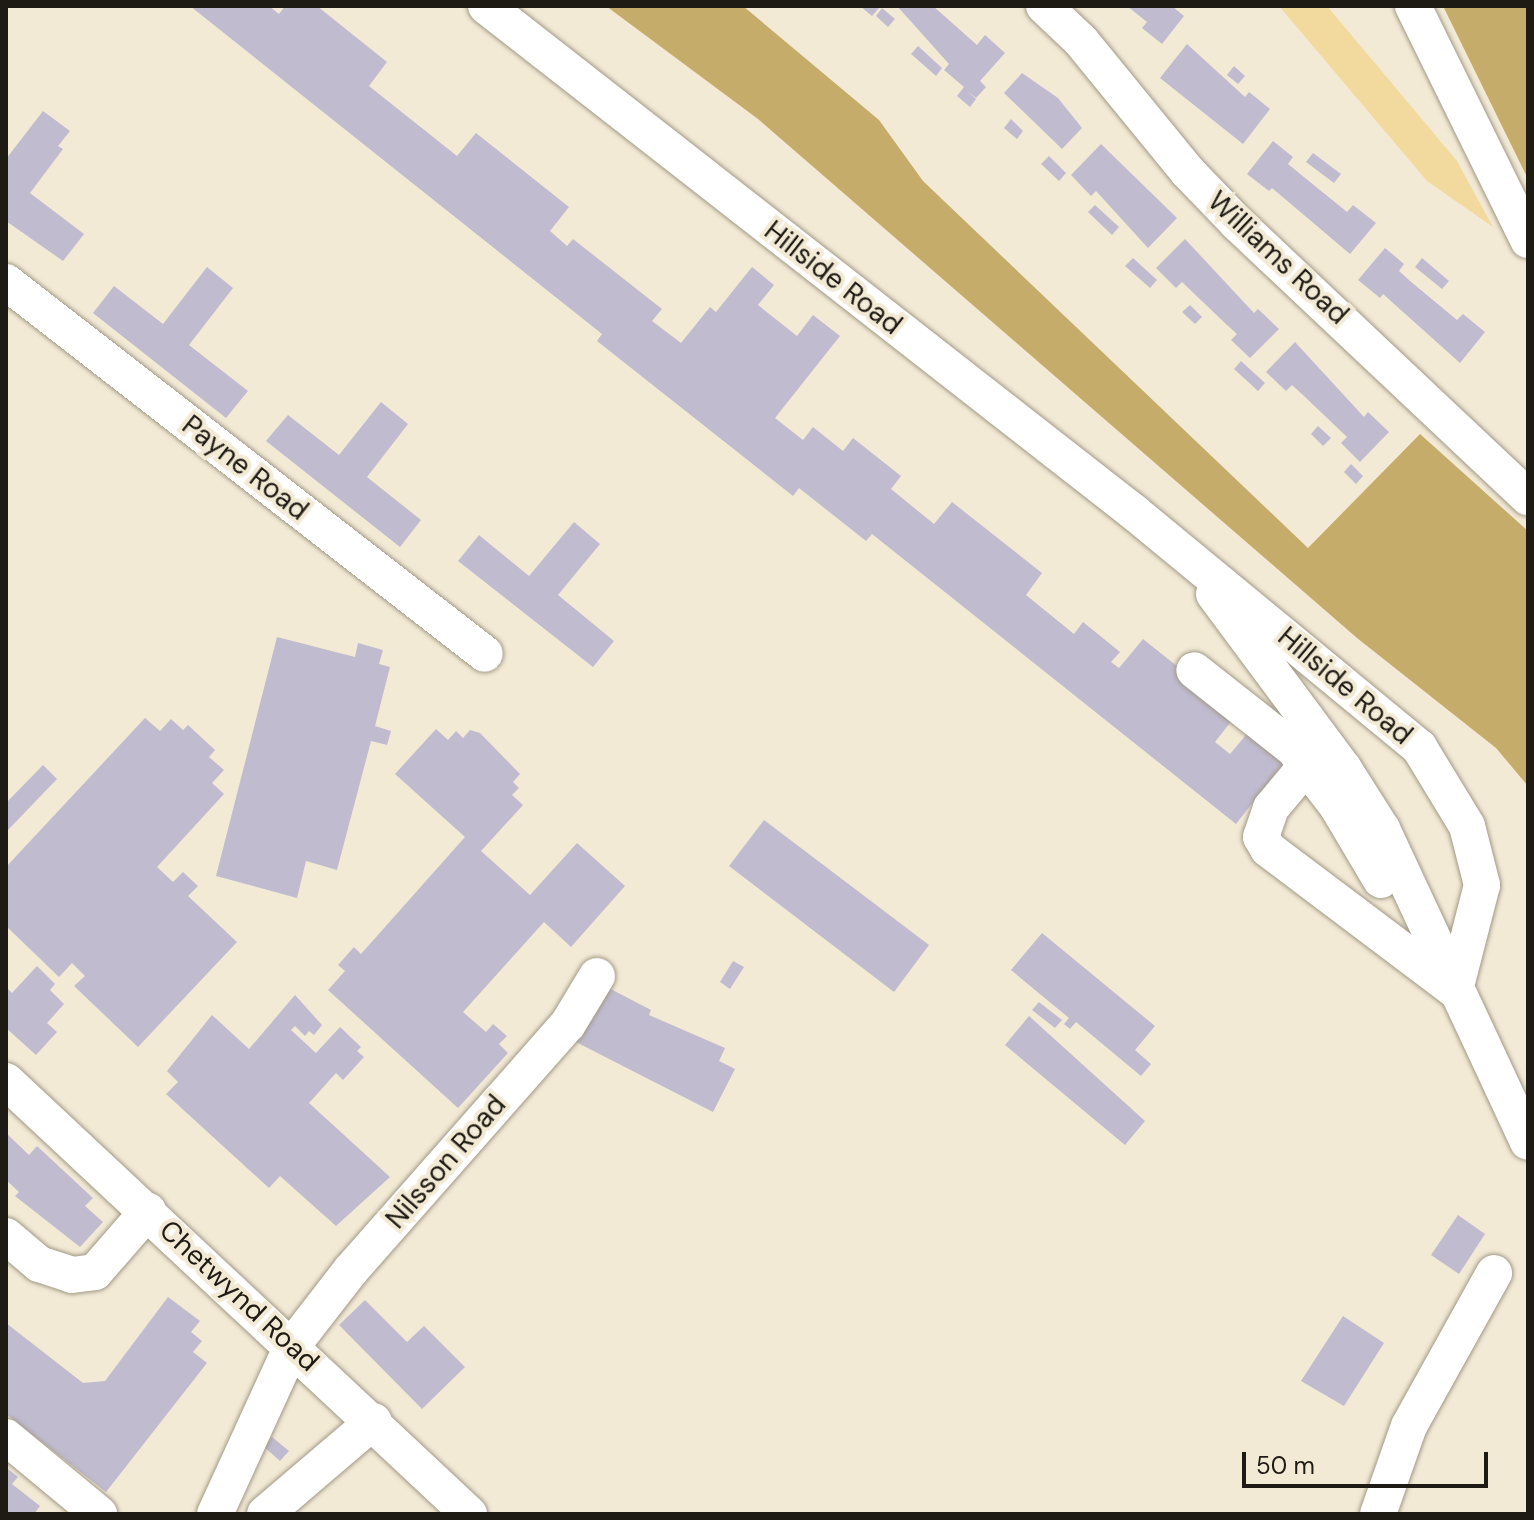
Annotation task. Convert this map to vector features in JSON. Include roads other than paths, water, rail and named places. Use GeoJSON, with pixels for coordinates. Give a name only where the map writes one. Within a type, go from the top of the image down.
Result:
{"type":"FeatureCollection","features":[{"type":"Feature","properties":{"kind":"street","name":"Hillside Road"},"geometry":{"type":"LineString","coordinates":[[486,6],[1180,549],[1419,747],[1467,826],[1482,885],[1455,990]]}},
{"type":"Feature","properties":{"kind":"street","name":"Williams Road"},"geometry":{"type":"LineString","coordinates":[[1044,6],[1081,41],[1188,172],[1237,223],[1528,497]]}},
{"type":"Feature","properties":{"kind":"street"},"geometry":{"type":"LineString","coordinates":[[1413,6],[1528,240]]}},
{"type":"Feature","properties":{"kind":"street","name":"Payne Road"},"geometry":{"type":"LineString","coordinates":[[6,282],[485,654]]}},
{"type":"Feature","properties":{"kind":"street","name":"Hillside Road"},"geometry":{"type":"LineString","coordinates":[[1180,549],[1344,769],[1382,829],[1528,1142]]}},
{"type":"Feature","properties":{"kind":"street"},"geometry":{"type":"LineString","coordinates":[[1194,670],[1294,749],[1337,806],[1381,880]]}},
{"type":"Feature","properties":{"kind":"street"},"geometry":{"type":"LineString","coordinates":[[1306,766],[1271,808],[1261,837],[1268,849],[1455,990]]}},
{"type":"Feature","properties":{"kind":"street","name":"Nilsson Road"},"geometry":{"type":"LineString","coordinates":[[215,1514],[292,1346],[361,1259],[568,1024],[597,976]]}},
{"type":"Feature","properties":{"kind":"street","name":"Chetwynd Road"},"geometry":{"type":"LineString","coordinates":[[6,1081],[374,1421],[469,1514]]}},
{"type":"Feature","properties":{"kind":"street"},"geometry":{"type":"LineString","coordinates":[[6,1236],[39,1264],[72,1275],[95,1272],[148,1211]]}},
{"type":"Feature","properties":{"kind":"street"},"geometry":{"type":"LineString","coordinates":[[1378,1514],[1409,1426],[1494,1273]]}},
{"type":"Feature","properties":{"kind":"street"},"geometry":{"type":"LineString","coordinates":[[265,1514],[374,1421]]}},
{"type":"Feature","properties":{"kind":"street"},"geometry":{"type":"LineString","coordinates":[[6,1437],[99,1514]]}}]}
